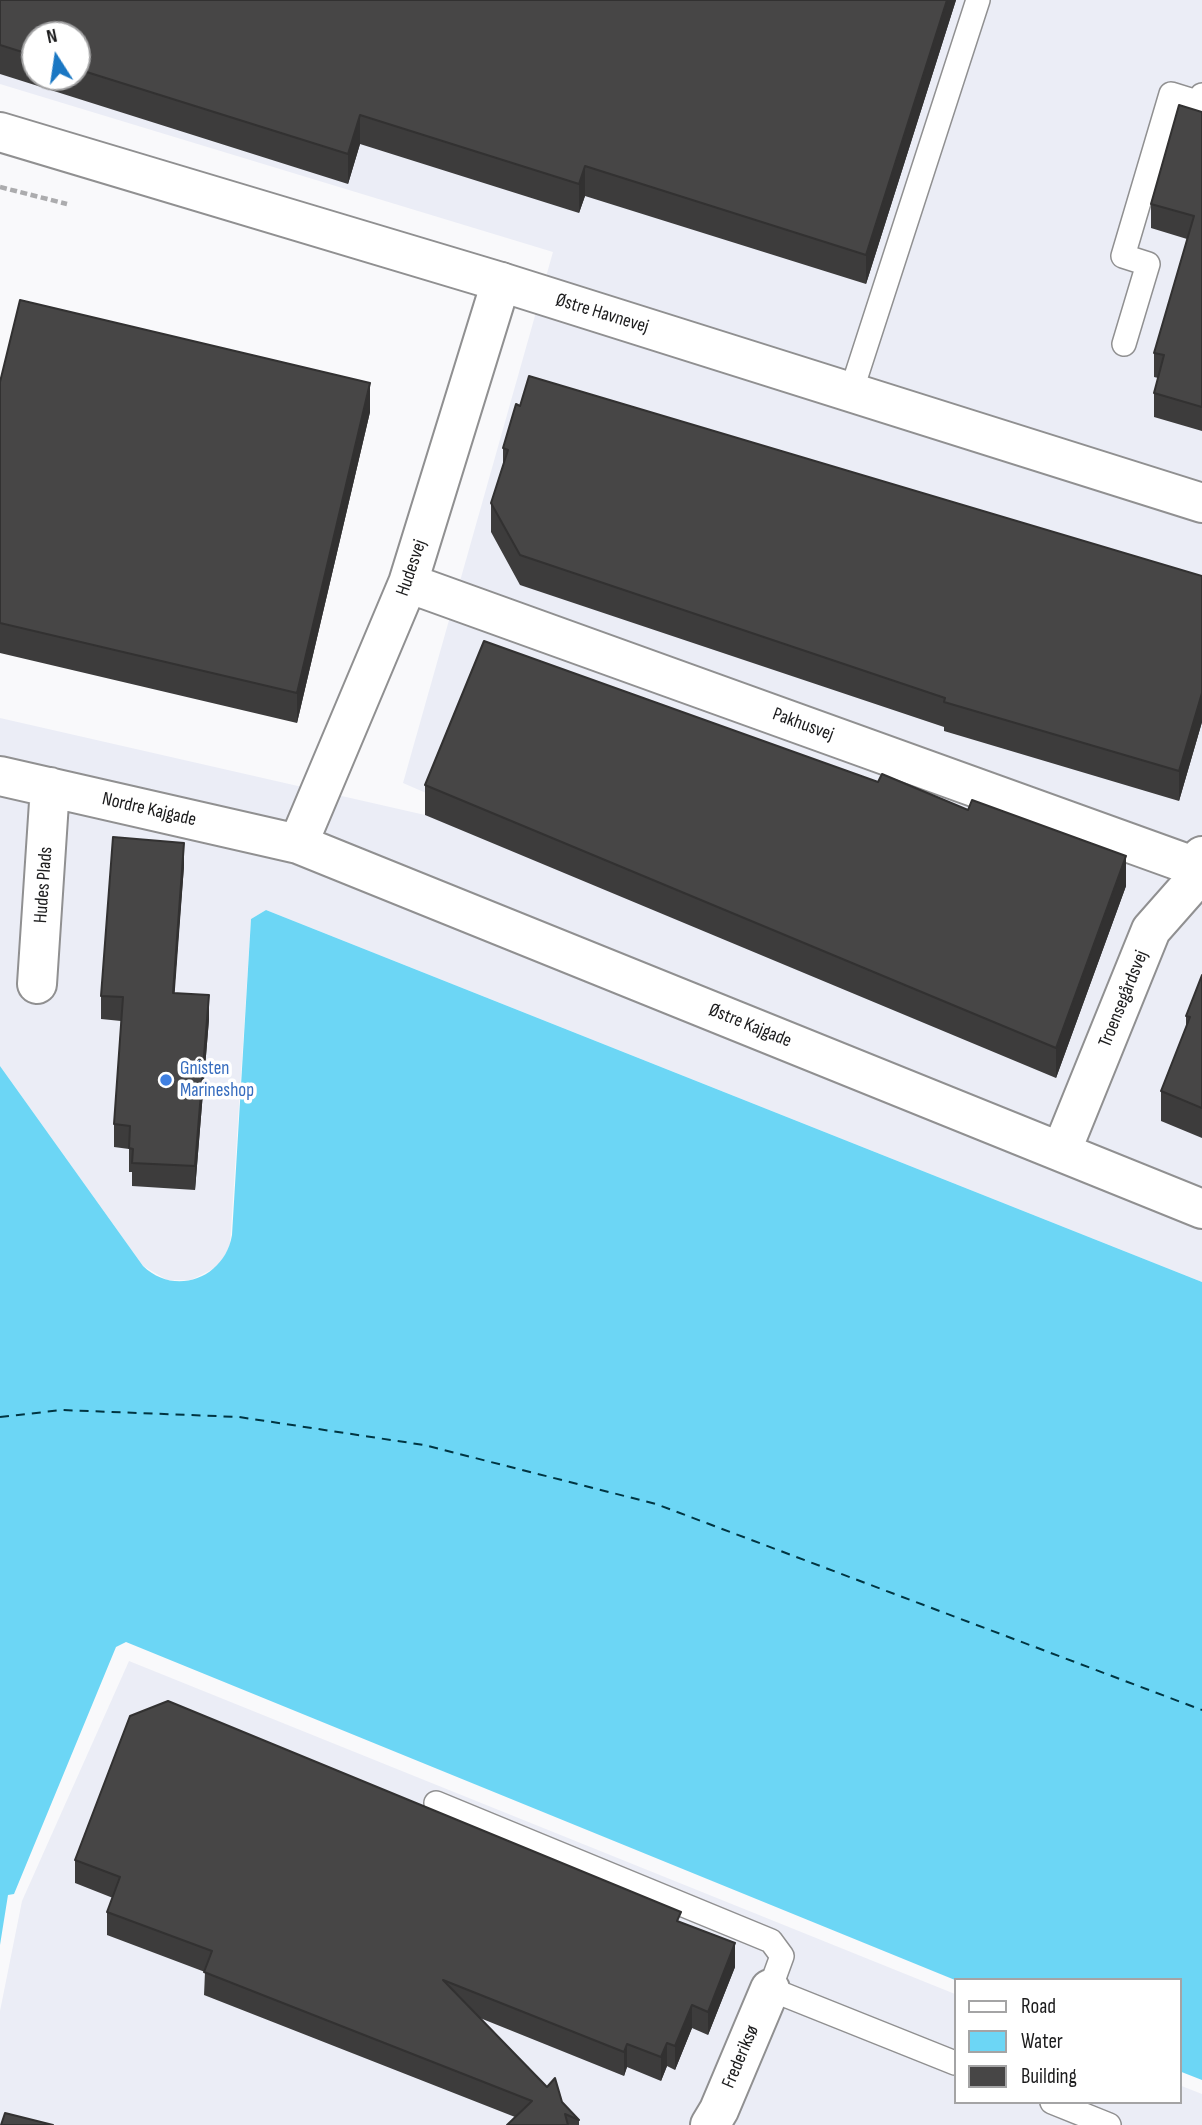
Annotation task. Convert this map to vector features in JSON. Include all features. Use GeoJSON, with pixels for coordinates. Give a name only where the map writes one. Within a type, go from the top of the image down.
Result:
{"type":"FeatureCollection","features":[{"type":"Feature","properties":{"kind":"street","name":"Østre Havnevej"},"geometry":{"type":"LineString","coordinates":[[0,132],[501,282],[1202,503]]}},
{"type":"Feature","properties":{"kind":"street","name":"Hudesvej"},"geometry":{"type":"LineString","coordinates":[[298,844],[408,583],[501,282]]}},
{"type":"Feature","properties":{"kind":"street","name":"Pakhusvej"},"geometry":{"type":"LineString","coordinates":[[408,583],[1200,862]]}},
{"type":"Feature","properties":{"kind":"street","name":"Nordre Kajgade"},"geometry":{"type":"LineString","coordinates":[[0,776],[298,844]]}},
{"type":"Feature","properties":{"kind":"street","name":"Hudes Plads"},"geometry":{"type":"LineString","coordinates":[[37,984],[50,787]]}},
{"type":"Feature","properties":{"kind":"street","name":"Østre Kajgade"},"geometry":{"type":"LineString","coordinates":[[298,844],[1202,1209]]}},
{"type":"Feature","properties":{"kind":"street","name":"Troensegårdsvej"},"geometry":{"type":"LineString","coordinates":[[1061,1152],[1151,930],[1188,888],[1200,862]]}},
{"type":"Feature","properties":{"kind":"street","name":"Frederiksø"},"geometry":{"type":"LineString","coordinates":[[710,2125],[770,1989]]}},
{"type":"Feature","properties":{"kind":"lane"},"geometry":{"type":"LineString","coordinates":[[851,391],[978,0]]}},
{"type":"Feature","properties":{"kind":"lane"},"geometry":{"type":"LineString","coordinates":[[1124,344],[1148,264],[1123,256],[1171,94],[1200,103],[1202,95]]}},
{"type":"Feature","properties":{"kind":"lane"},"geometry":{"type":"LineString","coordinates":[[436,1804],[771,1941],[782,1956],[770,1989],[954,2063]]}},
{"type":"Feature","properties":{"kind":"lane"},"geometry":{"type":"LineString","coordinates":[[1057,2104],[1109,2125]]}},
{"type":"Feature","properties":{"kind":"shaded area"},"geometry":{"type":"Polygon","coordinates":[[[0,0],[1202,0],[1202,1282],[266,910],[251,919],[230,1246],[219,1266],[191,1280],[167,1280],[143,1266],[0,1066],[0,718],[425,815],[433,796],[403,783],[553,252],[23,91],[91,91],[91,21],[21,21],[21,90],[0,84],[0,0]]]}},
{"type":"Feature","properties":{"kind":"shaded area"},"geometry":{"type":"Polygon","coordinates":[[[129,1661],[954,1994],[954,2104],[1181,2104],[1181,2086],[1202,2094],[1202,2125],[0,2125],[0,2011],[22,1901],[129,1661]]]}},
{"type":"Feature","properties":{"kind":"water"},"geometry":{"type":"Polygon","coordinates":[[[266,910],[1202,1282],[1202,2080],[1181,2072],[1181,1978],[954,1980],[126,1642],[116,1647],[14,1894],[8,1895],[0,1945],[0,1066],[143,1266],[169,1280],[183,1281],[209,1272],[220,1262],[232,1235],[251,919],[266,910]]]}},
{"type":"Feature","properties":{"kind":"building"},"geometry":{"type":"Polygon","coordinates":[[[0,0],[947,0],[866,255],[585,166],[579,184],[360,115],[348,154],[91,73],[91,21],[21,21],[21,52],[0,45],[0,0]]]}},
{"type":"Feature","properties":{"kind":"building"},"geometry":{"type":"Polygon","coordinates":[[[1179,105],[1202,112],[1202,407],[1154,393],[1164,355],[1154,353],[1194,216],[1151,204],[1179,105]]]}},
{"type":"Feature","properties":{"kind":"building"},"geometry":{"type":"Polygon","coordinates":[[[20,300],[370,383],[297,693],[0,623],[0,382],[20,300]]]}},
{"type":"Feature","properties":{"kind":"building"},"geometry":{"type":"Polygon","coordinates":[[[529,376],[1202,576],[1202,693],[1179,771],[944,702],[945,698],[520,555],[491,503],[508,450],[503,448],[516,404],[520,406],[529,376]]]}},
{"type":"Feature","properties":{"kind":"building"},"geometry":{"type":"Polygon","coordinates":[[[484,641],[878,782],[882,774],[968,810],[972,800],[1126,856],[1056,1048],[425,785],[484,641]]]}},
{"type":"Feature","properties":{"kind":"building"},"geometry":{"type":"Polygon","coordinates":[[[113,837],[184,843],[173,993],[209,995],[195,1166],[132,1163],[133,1149],[129,1148],[130,1126],[114,1124],[123,997],[101,996],[113,837]]]}},
{"type":"Feature","properties":{"kind":"building"},"geometry":{"type":"Polygon","coordinates":[[[1202,975],[1202,1108],[1161,1091],[1190,1017],[1186,1016],[1202,975]]]}},
{"type":"Feature","properties":{"kind":"building"},"geometry":{"type":"Polygon","coordinates":[[[168,1701],[681,1912],[677,1921],[735,1943],[708,2012],[692,2005],[675,2046],[667,2043],[661,2057],[627,2044],[624,2052],[443,1980],[547,2087],[555,2078],[562,2102],[579,2120],[565,2114],[568,2125],[507,2125],[532,2101],[204,1972],[212,1951],[107,1912],[120,1877],[75,1860],[130,1716],[168,1701]]]}},
{"type":"Feature","properties":{"kind":"building"},"geometry":{"type":"Polygon","coordinates":[[[5,2113],[53,2125],[1,2125],[5,2113]]]}},
{"type":"Feature","properties":{"kind":"ferry route"},"geometry":{"type":"LineString","coordinates":[[0,1417],[62,1410],[239,1417],[424,1445],[656,1504],[1202,1710]]}},
{"type":"Feature","properties":{"kind":"place","name":"Gnisten Marineshop"},"geometry":{"type":"Point","coordinates":[166,1080]}}]}
